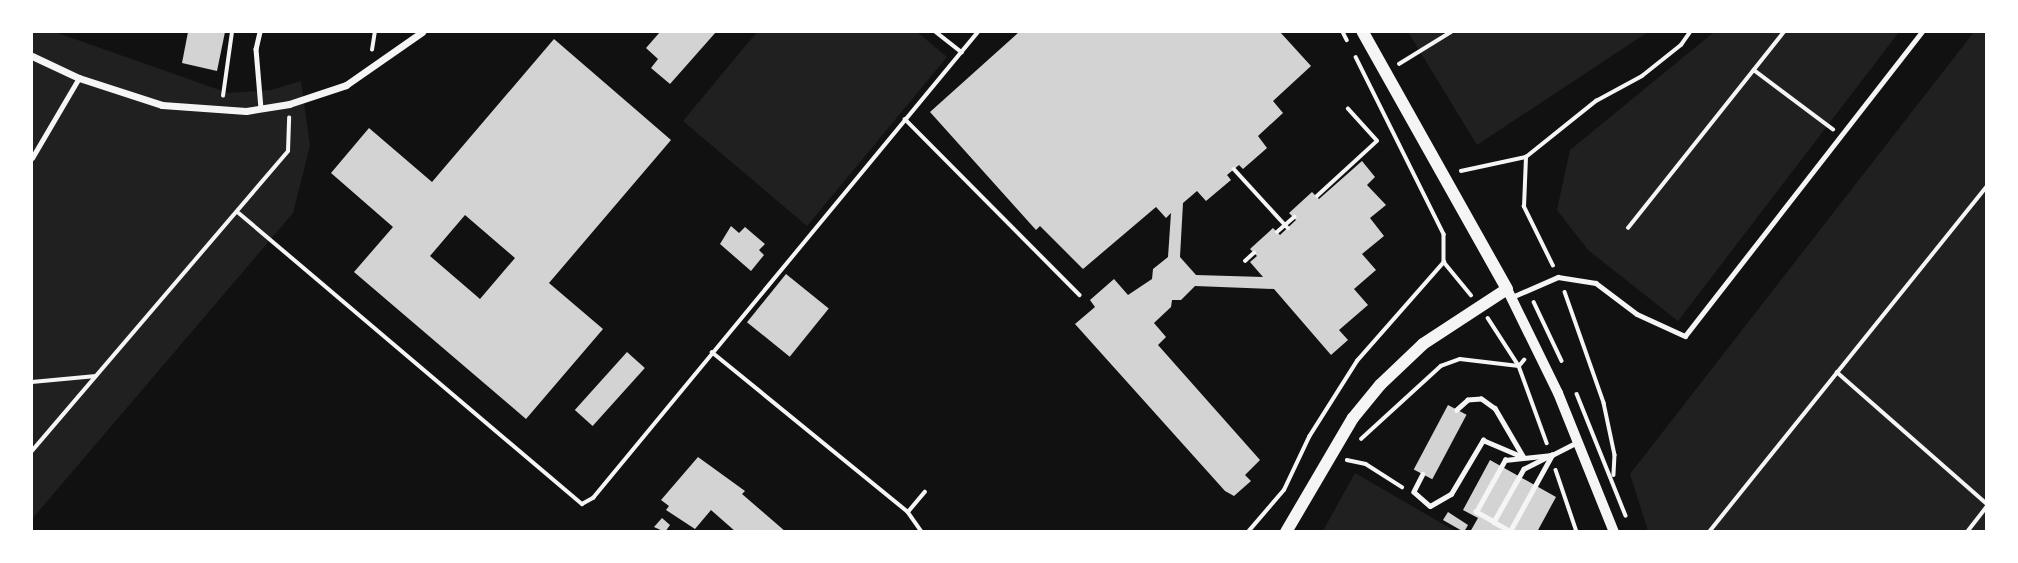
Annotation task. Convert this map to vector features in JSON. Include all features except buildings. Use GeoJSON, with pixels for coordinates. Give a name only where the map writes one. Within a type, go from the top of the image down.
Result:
{"type":"FeatureCollection","features":[{"type":"Feature","properties":{"kind":"main road"},"geometry":{"type":"LineString","coordinates":[[1286,531],[1373,393],[1423,344],[1509,293],[1363,32]]}},
{"type":"Feature","properties":{"kind":"street"},"geometry":{"type":"LineString","coordinates":[[32,56],[79,78],[162,105],[222,112],[261,110],[319,96],[368,73],[422,32]]}},
{"type":"Feature","properties":{"kind":"street"},"geometry":{"type":"LineString","coordinates":[[1509,293],[1580,441],[1614,531]]}},
{"type":"Feature","properties":{"kind":"lane"},"geometry":{"type":"LineString","coordinates":[[260,32],[256,49],[261,110]]}},
{"type":"Feature","properties":{"kind":"lane"},"geometry":{"type":"LineString","coordinates":[[1509,293],[1558,277],[1596,283],[1637,314],[1685,336],[1922,32]]}},
{"type":"Feature","properties":{"kind":"lane"},"geometry":{"type":"LineString","coordinates":[[32,158],[79,78]]}},
{"type":"Feature","properties":{"kind":"lane"},"geometry":{"type":"LineString","coordinates":[[1457,410],[1468,400],[1481,399],[1495,409],[1523,457]]}},
{"type":"Feature","properties":{"kind":"lane"},"geometry":{"type":"LineString","coordinates":[[1423,474],[1414,492],[1425,505],[1440,504],[1483,440],[1523,457]]}},
{"type":"Feature","properties":{"kind":"lane"},"geometry":{"type":"LineString","coordinates":[[1494,522],[1524,469],[1580,441]]}},
{"type":"Feature","properties":{"kind":"lane"},"geometry":{"type":"LineString","coordinates":[[1552,455],[1510,531],[1476,512],[1505,460],[1552,455]]}},
{"type":"Feature","properties":{"kind":"path"},"geometry":{"type":"LineString","coordinates":[[222,112],[232,32]]}},
{"type":"Feature","properties":{"kind":"path"},"geometry":{"type":"LineString","coordinates":[[936,32],[962,52]]}},
{"type":"Feature","properties":{"kind":"path"},"geometry":{"type":"LineString","coordinates":[[239,213],[582,503],[593,498],[978,32]]}},
{"type":"Feature","properties":{"kind":"path"},"geometry":{"type":"LineString","coordinates":[[1343,32],[1348,43]]}},
{"type":"Feature","properties":{"kind":"path"},"geometry":{"type":"LineString","coordinates":[[1387,75],[1451,32]]}},
{"type":"Feature","properties":{"kind":"path"},"geometry":{"type":"LineString","coordinates":[[1461,171],[1526,156],[1596,101],[1642,76],[1681,45],[1690,32]]}},
{"type":"Feature","properties":{"kind":"path"},"geometry":{"type":"LineString","coordinates":[[1628,228],[1784,32]]}},
{"type":"Feature","properties":{"kind":"path"},"geometry":{"type":"LineString","coordinates":[[1248,531],[1284,490],[1308,437],[1357,361],[1386,324],[1436,277],[1444,262],[1444,234],[1426,191],[1354,54]]}},
{"type":"Feature","properties":{"kind":"path"},"geometry":{"type":"LineString","coordinates":[[1754,70],[1843,136]]}},
{"type":"Feature","properties":{"kind":"path"},"geometry":{"type":"LineString","coordinates":[[32,452],[239,213],[288,152],[289,104]]}},
{"type":"Feature","properties":{"kind":"path"},"geometry":{"type":"LineString","coordinates":[[1317,196],[1377,141],[1348,109]]}},
{"type":"Feature","properties":{"kind":"path"},"geometry":{"type":"LineString","coordinates":[[905,119],[1080,295]]}},
{"type":"Feature","properties":{"kind":"path"},"geometry":{"type":"LineString","coordinates":[[1526,156],[1524,207],[1578,320],[1604,403],[1615,455],[1614,478]]}},
{"type":"Feature","properties":{"kind":"path"},"geometry":{"type":"LineString","coordinates":[[1234,169],[1287,226]]}},
{"type":"Feature","properties":{"kind":"path"},"geometry":{"type":"LineString","coordinates":[[1709,531],[1986,187]]}},
{"type":"Feature","properties":{"kind":"path"},"geometry":{"type":"LineString","coordinates":[[1277,232],[1287,226],[1294,217]]}},
{"type":"Feature","properties":{"kind":"path"},"geometry":{"type":"LineString","coordinates":[[1245,261],[1254,253]]}},
{"type":"Feature","properties":{"kind":"path"},"geometry":{"type":"LineString","coordinates":[[1444,262],[1482,309],[1519,366],[1577,531]]}},
{"type":"Feature","properties":{"kind":"path"},"geometry":{"type":"LineString","coordinates":[[712,352],[908,512],[922,531]]}},
{"type":"Feature","properties":{"kind":"path"},"geometry":{"type":"LineString","coordinates":[[1339,469],[1383,415],[1441,366],[1460,359],[1519,366]]}},
{"type":"Feature","properties":{"kind":"path"},"geometry":{"type":"LineString","coordinates":[[1838,372],[1986,505],[1967,531]]}},
{"type":"Feature","properties":{"kind":"path"},"geometry":{"type":"LineString","coordinates":[[32,382],[96,376]]}},
{"type":"Feature","properties":{"kind":"path"},"geometry":{"type":"LineString","coordinates":[[1345,460],[1366,464],[1417,497]]}},
{"type":"Feature","properties":{"kind":"path"},"geometry":{"type":"LineString","coordinates":[[908,512],[925,492]]}},
{"type":"Feature","properties":{"kind":"shaded area"},"geometry":{"type":"Polygon","coordinates":[[[32,32],[55,32],[228,93],[271,90],[301,81],[310,146],[293,213],[32,519],[32,32]]]}},
{"type":"Feature","properties":{"kind":"shaded area"},"geometry":{"type":"Polygon","coordinates":[[[757,32],[917,32],[947,57],[807,226],[683,121],[757,32]]]}},
{"type":"Feature","properties":{"kind":"shaded area"},"geometry":{"type":"Polygon","coordinates":[[[1408,32],[1648,32],[1477,145],[1408,32]]]}},
{"type":"Feature","properties":{"kind":"shaded area"},"geometry":{"type":"Polygon","coordinates":[[[1714,32],[1899,32],[1678,321],[1588,250],[1557,210],[1570,150],[1714,32]]]}},
{"type":"Feature","properties":{"kind":"shaded area"},"geometry":{"type":"Polygon","coordinates":[[[1974,32],[1986,32],[1986,531],[1648,531],[1630,474],[1974,32]]]}},
{"type":"Feature","properties":{"kind":"shaded area"},"geometry":{"type":"Polygon","coordinates":[[[1355,473],[1455,531],[1323,531],[1355,473]]]}}]}
